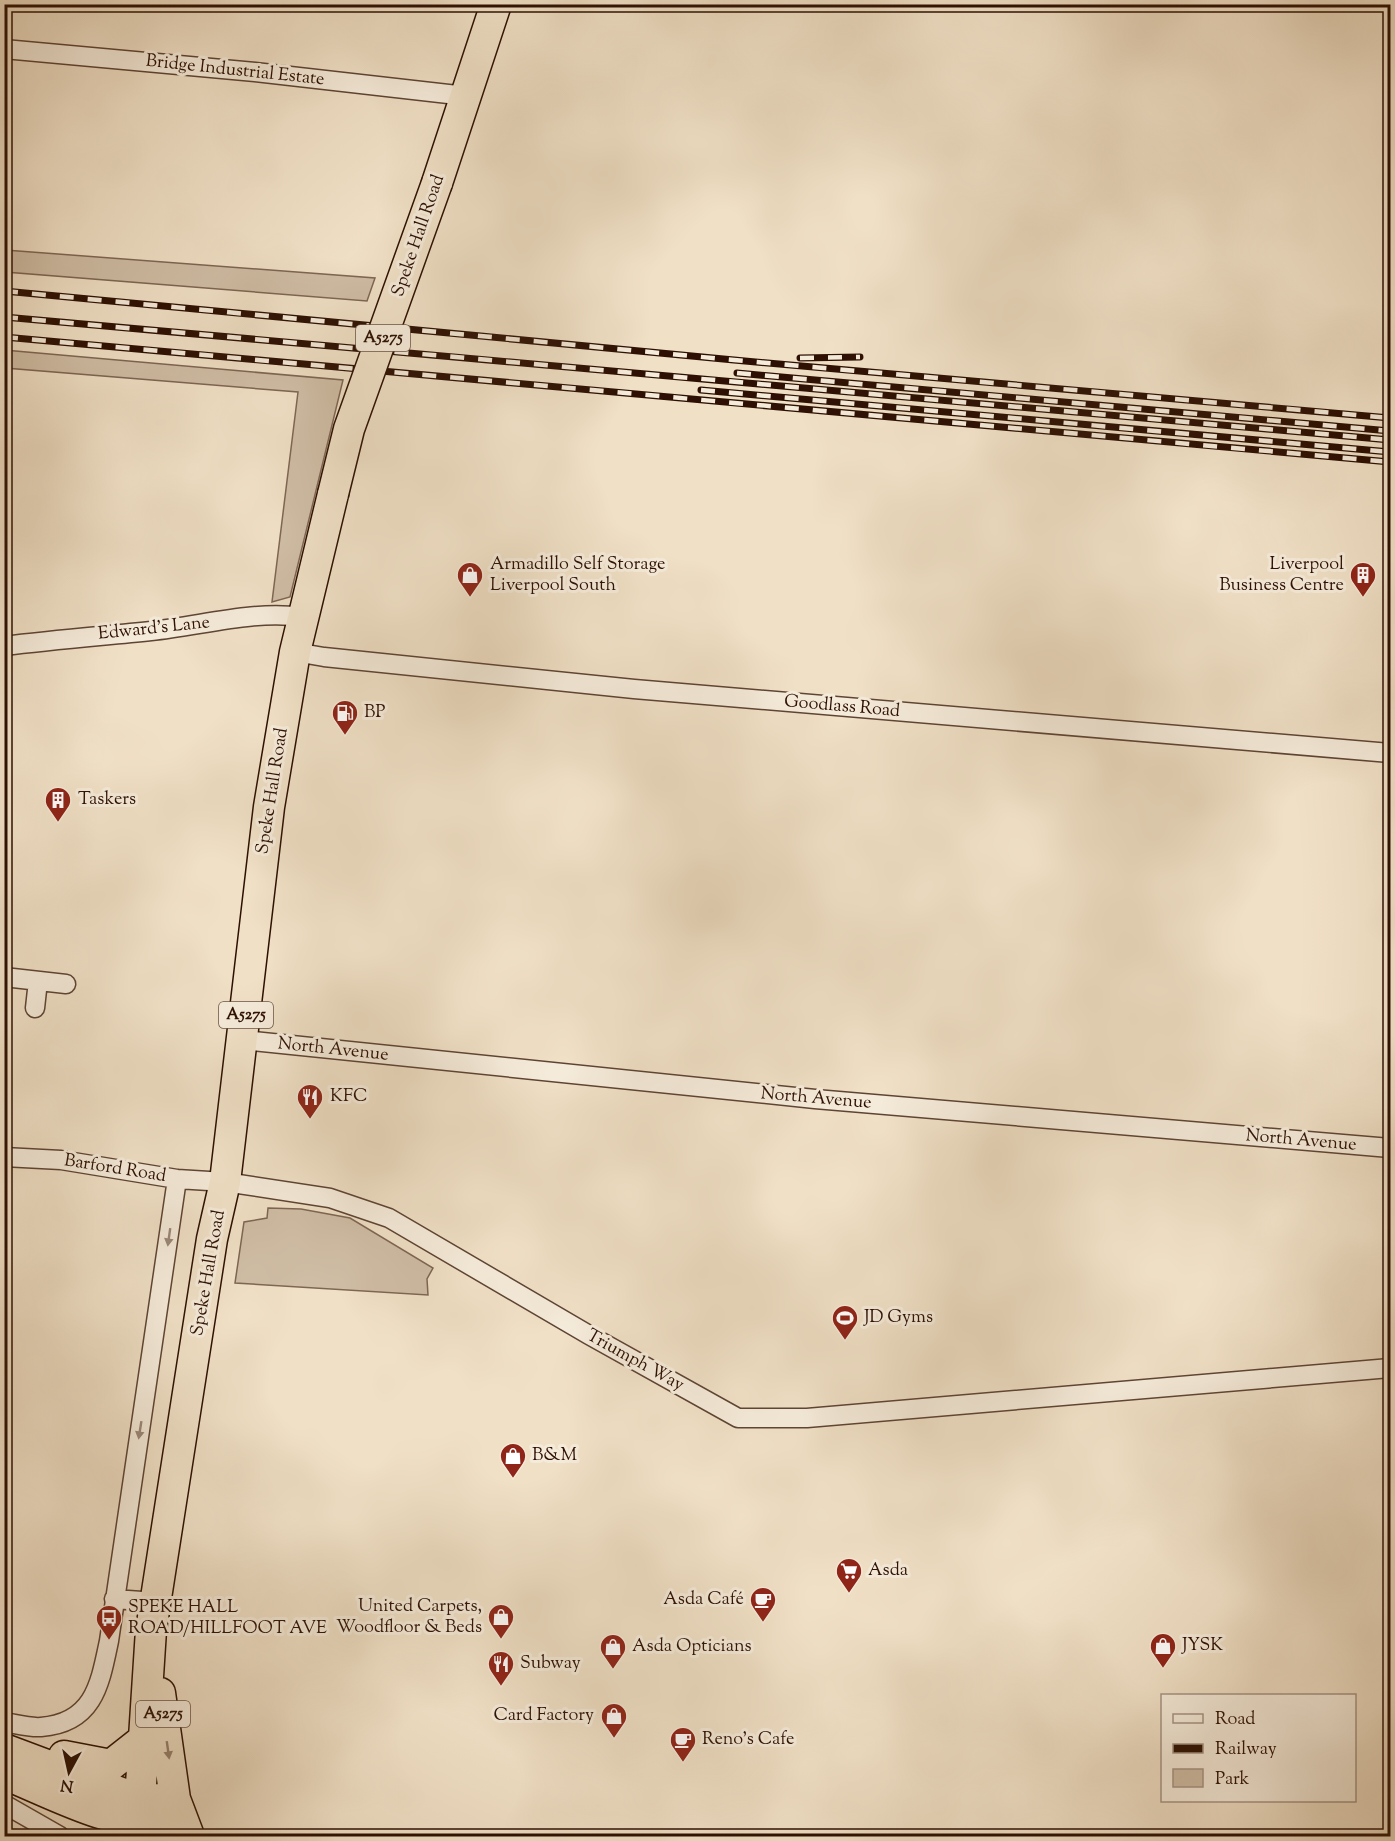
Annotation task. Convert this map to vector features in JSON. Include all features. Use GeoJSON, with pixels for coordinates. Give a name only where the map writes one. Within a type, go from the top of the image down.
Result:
{"type":"FeatureCollection","features":[{"type":"Feature","properties":{"kind":"highway","name":"Speke Hall Road"},"geometry":{"type":"LineString","coordinates":[[147,1820],[144,1738],[154,1616],[212,1239],[225,1182],[264,843],[295,652],[349,429],[438,183],[496,4]]}},
{"type":"Feature","properties":{"kind":"highway","name":"Speke Hall Road"},"geometry":{"type":"LineString","coordinates":[[154,1616],[182,1819]]}},
{"type":"Feature","properties":{"kind":"highway"},"geometry":{"type":"LineString","coordinates":[[4,1747],[111,1766],[144,1738]]}},
{"type":"Feature","properties":{"kind":"highway"},"geometry":{"type":"LineString","coordinates":[[4,1747],[147,1820]]}},
{"type":"Feature","properties":{"kind":"highway"},"geometry":{"type":"LineString","coordinates":[[4,1774],[94,1811],[147,1820],[182,1819]]}},
{"type":"Feature","properties":{"kind":"highway"},"geometry":{"type":"LineString","coordinates":[[94,1811],[112,1836]]}},
{"type":"Feature","properties":{"kind":"street","name":"Bridge Industrial Estate"},"geometry":{"type":"LineString","coordinates":[[4,49],[255,72],[466,96]]}},
{"type":"Feature","properties":{"kind":"street","name":"Edward's Lane"},"geometry":{"type":"LineString","coordinates":[[4,646],[79,636],[151,631],[279,614],[302,617]]}},
{"type":"Feature","properties":{"kind":"street","name":"Goodlass Road"},"geometry":{"type":"LineString","coordinates":[[295,652],[324,657],[634,689],[1390,753]]}},
{"type":"Feature","properties":{"kind":"street"},"geometry":{"type":"LineString","coordinates":[[4,977],[66,984]]}},
{"type":"Feature","properties":{"kind":"street"},"geometry":{"type":"LineString","coordinates":[[35,1008],[38,981]]}},
{"type":"Feature","properties":{"kind":"street","name":"North Avenue"},"geometry":{"type":"LineString","coordinates":[[243,1040],[815,1099],[1390,1148]]}},
{"type":"Feature","properties":{"kind":"street","name":"Barford Road"},"geometry":{"type":"LineString","coordinates":[[4,1157],[61,1160],[177,1179],[225,1182]]}},
{"type":"Feature","properties":{"kind":"street"},"geometry":{"type":"LineString","coordinates":[[4,1722],[41,1728],[76,1717],[90,1704],[100,1684],[109,1641],[177,1179]]}},
{"type":"Feature","properties":{"kind":"street","name":"Triumph Way"},"geometry":{"type":"LineString","coordinates":[[225,1182],[330,1198],[389,1218],[589,1335],[738,1418],[807,1418],[1390,1368]]}},
{"type":"Feature","properties":{"kind":"street"},"geometry":{"type":"LineString","coordinates":[[114,1599],[154,1616]]}},
{"type":"Feature","properties":{"kind":"street"},"geometry":{"type":"LineString","coordinates":[[4,1804],[60,1836]]}},
{"type":"Feature","properties":{"kind":"green space"},"geometry":{"type":"Polygon","coordinates":[[[5,250],[375,278],[367,301],[5,272],[5,250]]]}},
{"type":"Feature","properties":{"kind":"green space"},"geometry":{"type":"Polygon","coordinates":[[[4,350],[343,380],[290,597],[272,602],[298,392],[5,368],[4,350]]]}},
{"type":"Feature","properties":{"kind":"green space"},"geometry":{"type":"Polygon","coordinates":[[[268,1208],[301,1209],[350,1218],[433,1268],[427,1279],[428,1295],[235,1283],[244,1222],[267,1218],[268,1208]]]}},
{"type":"Feature","properties":{"kind":"railway"},"geometry":{"type":"LineString","coordinates":[[4,291],[734,360],[1390,418]]}},
{"type":"Feature","properties":{"kind":"railway"},"geometry":{"type":"LineString","coordinates":[[4,317],[1390,440]]}},
{"type":"Feature","properties":{"kind":"railway"},"geometry":{"type":"LineString","coordinates":[[4,337],[1390,462]]}},
{"type":"Feature","properties":{"kind":"railway"},"geometry":{"type":"LineString","coordinates":[[800,358],[860,357]]}},
{"type":"Feature","properties":{"kind":"railway"},"geometry":{"type":"LineString","coordinates":[[737,373],[1390,431]]}},
{"type":"Feature","properties":{"kind":"railway"},"geometry":{"type":"LineString","coordinates":[[701,390],[1390,452]]}},
{"type":"Feature","properties":{"kind":"place","name":"Armadillo Self Storage Liverpool South"},"geometry":{"type":"Point","coordinates":[470,598]}},
{"type":"Feature","properties":{"kind":"place","name":"Liverpool Business Centre"},"geometry":{"type":"Point","coordinates":[1363,598]}},
{"type":"Feature","properties":{"kind":"place","name":"BP"},"geometry":{"type":"Point","coordinates":[345,736]}},
{"type":"Feature","properties":{"kind":"place","name":"Taskers"},"geometry":{"type":"Point","coordinates":[58,823]}},
{"type":"Feature","properties":{"kind":"place","name":"KFC"},"geometry":{"type":"Point","coordinates":[310,1120]}},
{"type":"Feature","properties":{"kind":"place","name":"JD Gyms"},"geometry":{"type":"Point","coordinates":[845,1341]}},
{"type":"Feature","properties":{"kind":"place","name":"B&M"},"geometry":{"type":"Point","coordinates":[513,1479]}},
{"type":"Feature","properties":{"kind":"place","name":"Asda"},"geometry":{"type":"Point","coordinates":[849,1594]}},
{"type":"Feature","properties":{"kind":"place","name":"Asda Café"},"geometry":{"type":"Point","coordinates":[763,1623]}},
{"type":"Feature","properties":{"kind":"place","name":"United Carpets, Woodfloor & Beds"},"geometry":{"type":"Point","coordinates":[501,1640]}},
{"type":"Feature","properties":{"kind":"place","name":"SPEKE HALL ROAD/HILLFOOT AVE"},"geometry":{"type":"Point","coordinates":[109,1641]}},
{"type":"Feature","properties":{"kind":"place","name":"JYSK"},"geometry":{"type":"Point","coordinates":[1163,1669]}},
{"type":"Feature","properties":{"kind":"place","name":"Asda Opticians"},"geometry":{"type":"Point","coordinates":[613,1670]}},
{"type":"Feature","properties":{"kind":"place","name":"Subway"},"geometry":{"type":"Point","coordinates":[501,1687]}},
{"type":"Feature","properties":{"kind":"place","name":"Card Factory"},"geometry":{"type":"Point","coordinates":[614,1739]}},
{"type":"Feature","properties":{"kind":"place","name":"Reno's Cafe"},"geometry":{"type":"Point","coordinates":[683,1763]}}]}
